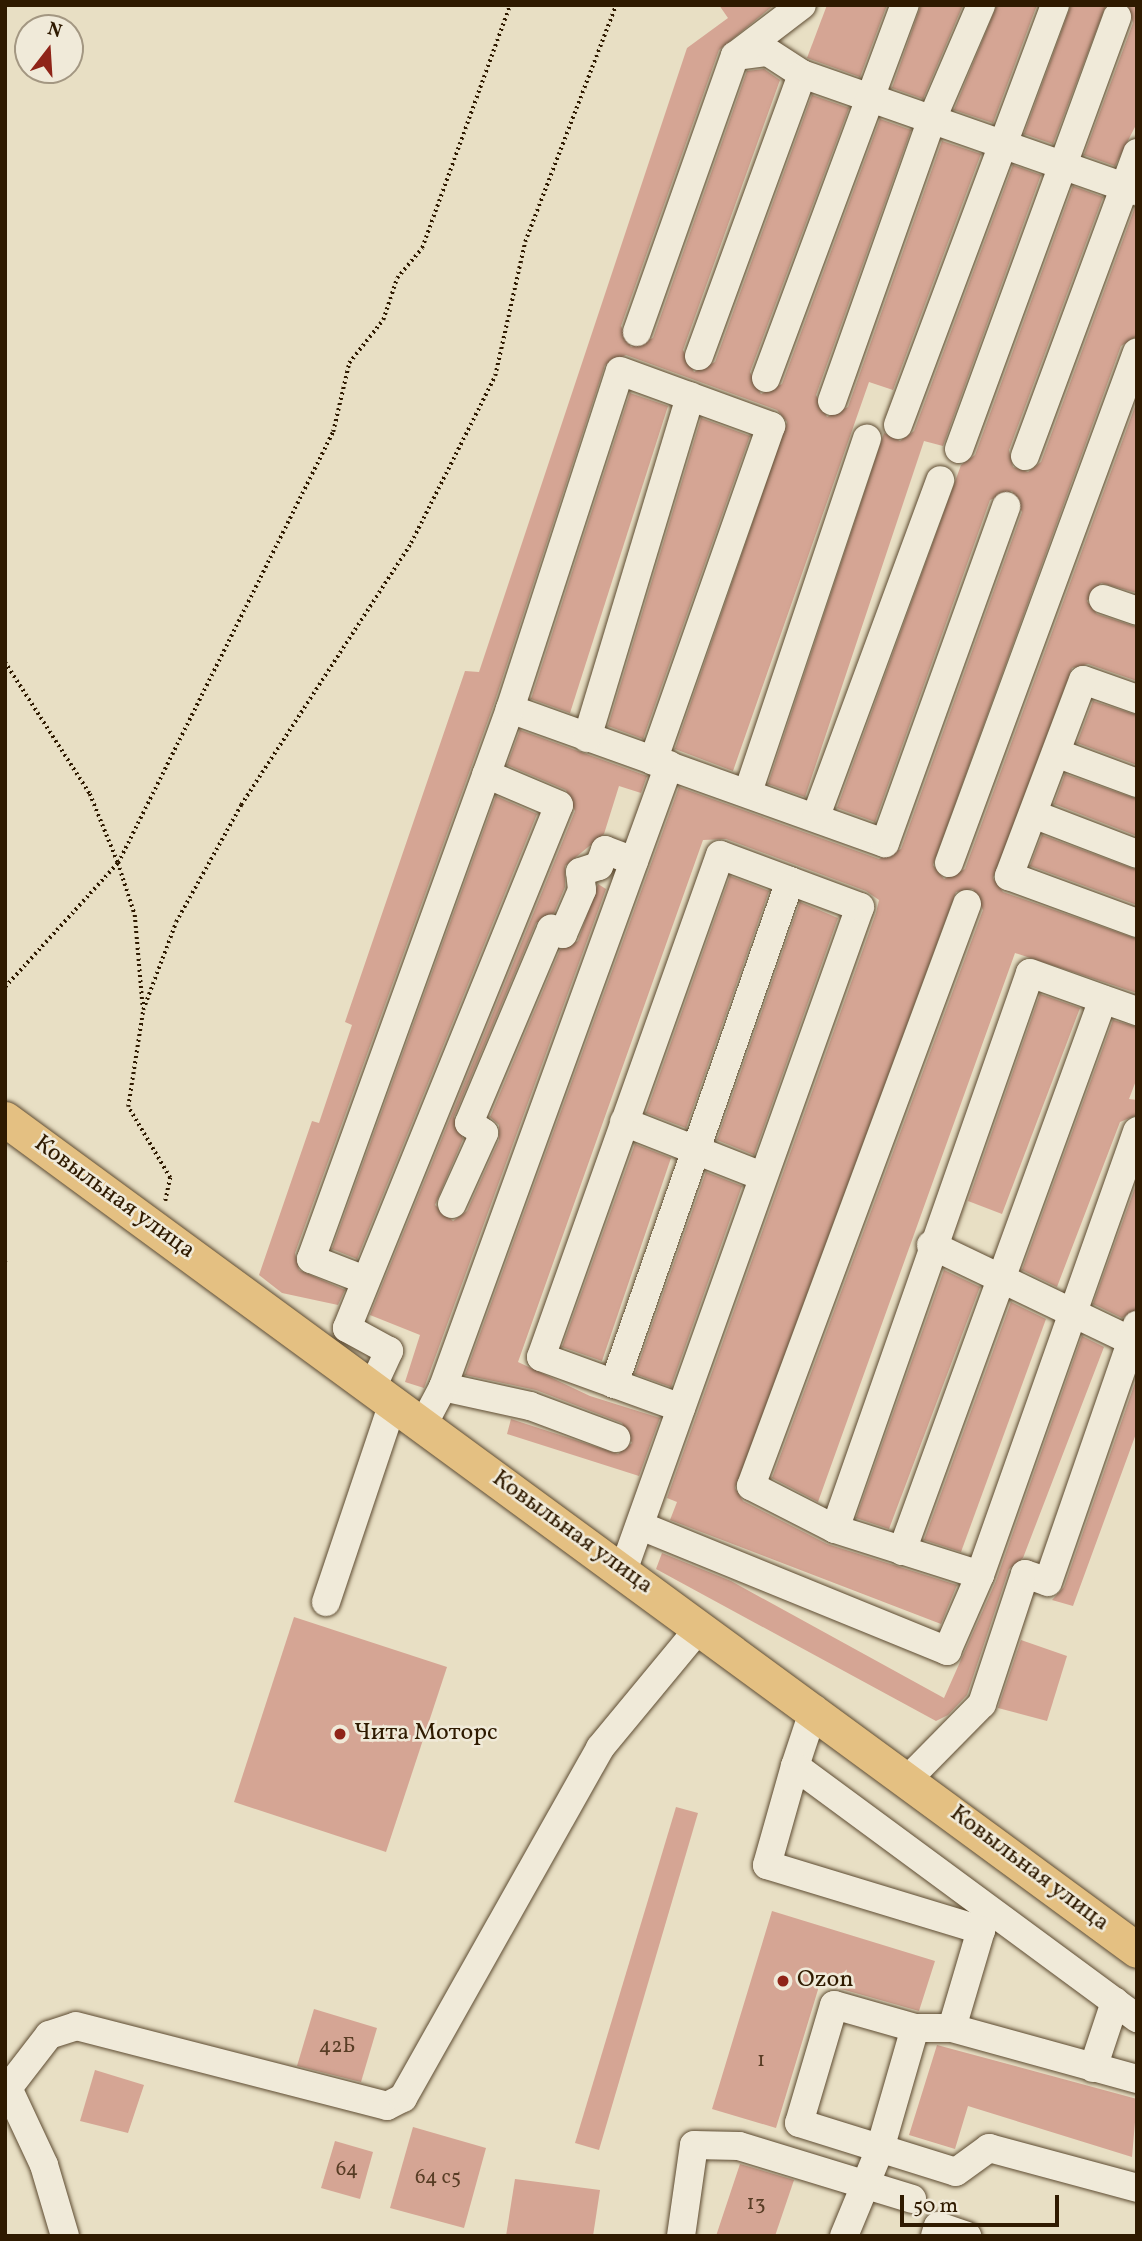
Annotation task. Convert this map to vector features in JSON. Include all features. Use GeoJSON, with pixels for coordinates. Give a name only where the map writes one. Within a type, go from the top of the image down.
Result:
{"type":"FeatureCollection","features":[{"type":"Feature","properties":{"kind":"main road","name":"Ковыльная улица"},"geometry":{"type":"LineString","coordinates":[[5,1119],[814,1709],[1137,1950]]}},
{"type":"Feature","properties":{"kind":"street"},"geometry":{"type":"LineString","coordinates":[[637,332],[735,56],[802,5]]}},
{"type":"Feature","properties":{"kind":"street"},"geometry":{"type":"LineString","coordinates":[[766,378],[865,98],[905,5]]}},
{"type":"Feature","properties":{"kind":"street"},"geometry":{"type":"LineString","coordinates":[[832,401],[932,119],[981,5]]}},
{"type":"Feature","properties":{"kind":"street"},"geometry":{"type":"LineString","coordinates":[[898,425],[1000,142],[1055,5]]}},
{"type":"Feature","properties":{"kind":"street"},"geometry":{"type":"LineString","coordinates":[[959,449],[1117,17]]}},
{"type":"Feature","properties":{"kind":"street"},"geometry":{"type":"LineString","coordinates":[[735,56],[768,52],[802,74],[865,98],[1065,161],[1130,188]]}},
{"type":"Feature","properties":{"kind":"street"},"geometry":{"type":"LineString","coordinates":[[698,356],[802,74]]}},
{"type":"Feature","properties":{"kind":"street"},"geometry":{"type":"LineString","coordinates":[[1026,456],[1130,188],[1137,153]]}},
{"type":"Feature","properties":{"kind":"street"},"geometry":{"type":"LineString","coordinates":[[949,863],[1137,352]]}},
{"type":"Feature","properties":{"kind":"street"},"geometry":{"type":"LineString","coordinates":[[365,1280],[311,1259],[510,709],[620,371],[771,426],[661,763],[634,861],[443,1387],[423,1425]]}},
{"type":"Feature","properties":{"kind":"street"},"geometry":{"type":"LineString","coordinates":[[587,738],[690,396]]}},
{"type":"Feature","properties":{"kind":"street"},"geometry":{"type":"LineString","coordinates":[[748,792],[867,438]]}},
{"type":"Feature","properties":{"kind":"street"},"geometry":{"type":"LineString","coordinates":[[816,816],[940,480]]}},
{"type":"Feature","properties":{"kind":"street"},"geometry":{"type":"LineString","coordinates":[[510,709],[816,816],[885,843],[1006,506]]}},
{"type":"Feature","properties":{"kind":"street"},"geometry":{"type":"LineString","coordinates":[[1103,599],[1137,611]]}},
{"type":"Feature","properties":{"kind":"street"},"geometry":{"type":"LineString","coordinates":[[1137,699],[1083,680],[1009,876],[1137,923]]}},
{"type":"Feature","properties":{"kind":"street"},"geometry":{"type":"LineString","coordinates":[[1056,753],[1137,783]]}},
{"type":"Feature","properties":{"kind":"street"},"geometry":{"type":"LineString","coordinates":[[326,1601],[382,1395],[389,1350],[347,1328],[559,805],[486,774]]}},
{"type":"Feature","properties":{"kind":"street"},"geometry":{"type":"LineString","coordinates":[[1033,814],[1137,854]]}},
{"type":"Feature","properties":{"kind":"street"},"geometry":{"type":"LineString","coordinates":[[452,1203],[484,1133],[469,1123],[551,929],[563,934],[582,890],[580,872],[599,866],[605,850],[634,861]]}},
{"type":"Feature","properties":{"kind":"street"},"geometry":{"type":"LineString","coordinates":[[623,1571],[860,907],[720,855],[541,1357],[681,1408]]}},
{"type":"Feature","properties":{"kind":"street"},"geometry":{"type":"LineString","coordinates":[[614,1384],[790,881]]}},
{"type":"Feature","properties":{"kind":"street"},"geometry":{"type":"LineString","coordinates":[[967,904],[751,1486],[835,1529],[980,1575]]}},
{"type":"Feature","properties":{"kind":"street"},"geometry":{"type":"LineString","coordinates":[[835,1529],[931,1245],[1030,973],[1137,1011]]}},
{"type":"Feature","properties":{"kind":"street"},"geometry":{"type":"LineString","coordinates":[[902,1551],[1103,999]]}},
{"type":"Feature","properties":{"kind":"street"},"geometry":{"type":"LineString","coordinates":[[625,1122],[694,1152],[762,1176]]}},
{"type":"Feature","properties":{"kind":"street"},"geometry":{"type":"LineString","coordinates":[[641,1526],[947,1651],[980,1575],[1137,1130]]}},
{"type":"Feature","properties":{"kind":"street"},"geometry":{"type":"LineString","coordinates":[[908,1779],[982,1703],[1026,1574],[1048,1582],[1134,1333],[1074,1310],[931,1245]]}},
{"type":"Feature","properties":{"kind":"street"},"geometry":{"type":"LineString","coordinates":[[443,1387],[530,1406],[616,1438]]}},
{"type":"Feature","properties":{"kind":"street"},"geometry":{"type":"LineString","coordinates":[[65,2236],[44,2165],[7,2090],[49,2035],[76,2026],[387,2106],[403,2098],[600,1748],[701,1627]]}},
{"type":"Feature","properties":{"kind":"street"},"geometry":{"type":"LineString","coordinates":[[814,1709],[767,1865],[986,1923]]}},
{"type":"Feature","properties":{"kind":"street"},"geometry":{"type":"LineString","coordinates":[[795,1766],[986,1923],[1126,2010],[1093,2068]]}},
{"type":"Feature","properties":{"kind":"street"},"geometry":{"type":"LineString","coordinates":[[951,2028],[986,1923]]}},
{"type":"Feature","properties":{"kind":"street"},"geometry":{"type":"LineString","coordinates":[[1137,2079],[951,2028],[915,2028],[834,2005],[799,2123],[956,2172],[989,2148],[1137,2188]]}},
{"type":"Feature","properties":{"kind":"street"},"geometry":{"type":"LineString","coordinates":[[844,2236],[868,2184],[880,2149],[915,2028]]}},
{"type":"Feature","properties":{"kind":"street"},"geometry":{"type":"LineString","coordinates":[[681,2236],[694,2145],[739,2146],[912,2199]]}},
{"type":"Feature","properties":{"kind":"street"},"geometry":{"type":"LineString","coordinates":[[935,2236],[938,2226],[967,2236]]}},
{"type":"Feature","properties":{"kind":"path"},"geometry":{"type":"LineString","coordinates":[[5,987],[118,863],[333,432],[349,363],[383,320],[397,278],[422,248],[510,5]]}},
{"type":"Feature","properties":{"kind":"path"},"geometry":{"type":"LineString","coordinates":[[159,1231],[170,1178],[128,1107],[143,1010],[182,911],[241,805],[411,543],[495,376],[524,242],[616,5]]}},
{"type":"Feature","properties":{"kind":"path"},"geometry":{"type":"LineString","coordinates":[[5,566],[5,606]]}},
{"type":"Feature","properties":{"kind":"path"},"geometry":{"type":"LineString","coordinates":[[5,662],[90,794],[118,863],[135,915],[143,1010]]}},
{"type":"Feature","properties":{"kind":"building"},"geometry":{"type":"Polygon","coordinates":[[[719,5],[774,5],[719,50],[621,326],[631,347],[653,338],[747,71],[764,69],[780,80],[683,350],[694,372],[715,362],[812,95],[849,108],[750,372],[761,394],[782,384],[880,119],[911,130],[816,395],[827,417],[848,407],[942,141],[981,154],[893,390],[869,382],[733,771],[675,749],[787,422],[777,410],[626,355],[605,365],[494,704],[295,1253],[299,1270],[345,1290],[338,1305],[282,1293],[259,1275],[312,1121],[319,1123],[352,1025],[345,1022],[465,671],[479,672],[687,48],[728,18],[719,5]]]}},
{"type":"Feature","properties":{"kind":"building"},"geometry":{"type":"Polygon","coordinates":[[[827,5],[887,5],[860,77],[807,58],[827,5]]]}},
{"type":"Feature","properties":{"kind":"building"},"geometry":{"type":"Polygon","coordinates":[[[921,5],[963,5],[923,99],[892,88],[921,5]]]}},
{"type":"Feature","properties":{"kind":"building"},"geometry":{"type":"Polygon","coordinates":[[[997,5],[1037,5],[993,123],[954,110],[997,5]]]}},
{"type":"Feature","properties":{"kind":"building"},"geometry":{"type":"Polygon","coordinates":[[[1071,5],[1106,5],[1053,144],[1024,134],[1071,5]]]}},
{"type":"Feature","properties":{"kind":"building"},"geometry":{"type":"Polygon","coordinates":[[[1128,5],[1137,5],[1137,123],[1115,166],[1084,155],[1133,23],[1128,5]]]}},
{"type":"Feature","properties":{"kind":"building"},"geometry":{"type":"Polygon","coordinates":[[[1013,165],[1041,175],[943,446],[924,441],[805,797],[768,784],[884,433],[900,441],[914,431],[1013,165]]]}},
{"type":"Feature","properties":{"kind":"building"},"geometry":{"type":"Polygon","coordinates":[[[1073,186],[1103,197],[1009,450],[1013,467],[1028,472],[1041,462],[1135,207],[1137,336],[1121,346],[933,865],[944,879],[965,869],[1137,401],[1137,593],[1101,583],[1087,601],[1097,614],[1137,627],[1137,681],[1088,664],[1072,668],[993,878],[1003,892],[1137,939],[1137,993],[1015,953],[818,1502],[772,1478],[983,910],[973,889],[956,892],[735,1488],[743,1501],[827,1544],[957,1585],[941,1624],[670,1520],[677,1502],[667,1498],[876,913],[879,900],[866,891],[726,839],[703,840],[518,1362],[590,1396],[660,1418],[639,1476],[507,1434],[511,1419],[618,1454],[632,1443],[622,1423],[536,1390],[465,1375],[679,787],[879,859],[901,849],[1022,512],[1012,491],[990,500],[875,822],[837,808],[961,465],[975,455],[1073,186]]]}},
{"type":"Feature","properties":{"kind":"building"},"geometry":{"type":"Polygon","coordinates":[[[630,393],[668,406],[570,713],[531,699],[630,393]]]}},
{"type":"Feature","properties":{"kind":"building"},"geometry":{"type":"Polygon","coordinates":[[[701,418],[750,436],[643,739],[608,726],[701,418]]]}},
{"type":"Feature","properties":{"kind":"building"},"geometry":{"type":"Polygon","coordinates":[[[1093,701],[1137,715],[1137,765],[1077,743],[1093,701]]]}},
{"type":"Feature","properties":{"kind":"building"},"geometry":{"type":"Polygon","coordinates":[[[520,730],[647,776],[641,793],[619,786],[604,834],[565,866],[565,887],[554,913],[536,923],[454,1117],[463,1139],[435,1205],[453,1221],[467,1211],[499,1140],[499,1125],[490,1117],[560,950],[578,941],[598,884],[606,889],[424,1388],[405,1382],[420,1335],[370,1315],[575,811],[566,790],[507,765],[520,730]]]}},
{"type":"Feature","properties":{"kind":"building"},"geometry":{"type":"Polygon","coordinates":[[[1065,774],[1137,799],[1137,836],[1054,804],[1065,774]]]}},
{"type":"Feature","properties":{"kind":"building"},"geometry":{"type":"Polygon","coordinates":[[[496,796],[537,814],[357,1259],[332,1249],[496,796]]]}},
{"type":"Feature","properties":{"kind":"building"},"geometry":{"type":"Polygon","coordinates":[[[1042,835],[1137,870],[1137,905],[1030,866],[1042,835]]]}},
{"type":"Feature","properties":{"kind":"building"},"geometry":{"type":"Polygon","coordinates":[[[730,876],[769,891],[686,1128],[646,1113],[730,876]]]}},
{"type":"Feature","properties":{"kind":"building"},"geometry":{"type":"Polygon","coordinates":[[[800,902],[838,918],[754,1155],[717,1140],[800,902]]]}},
{"type":"Feature","properties":{"kind":"building"},"geometry":{"type":"Polygon","coordinates":[[[1040,994],[1080,1008],[1002,1214],[968,1201],[1040,994]]]}},
{"type":"Feature","properties":{"kind":"building"},"geometry":{"type":"Polygon","coordinates":[[[1113,1020],[1137,1027],[1137,1078],[1129,1099],[1137,1100],[1137,1115],[1120,1122],[1057,1287],[1022,1270],[1113,1020]]]}},
{"type":"Feature","properties":{"kind":"building"},"geometry":{"type":"Polygon","coordinates":[[[635,1144],[671,1158],[602,1361],[562,1347],[635,1144]]]}},
{"type":"Feature","properties":{"kind":"building"},"geometry":{"type":"Polygon","coordinates":[[[706,1172],[742,1186],[671,1387],[635,1374],[706,1172]]]}},
{"type":"Feature","properties":{"kind":"building"},"geometry":{"type":"Polygon","coordinates":[[[1137,1182],[1137,1309],[1122,1318],[1093,1304],[1137,1182]]]}},
{"type":"Feature","properties":{"kind":"building"},"geometry":{"type":"Polygon","coordinates":[[[944,1270],[980,1287],[889,1529],[856,1518],[944,1270]]]}},
{"type":"Feature","properties":{"kind":"building"},"geometry":{"type":"Polygon","coordinates":[[[1011,1302],[1046,1319],[961,1552],[924,1540],[1011,1302]]]}},
{"type":"Feature","properties":{"kind":"building"},"geometry":{"type":"Polygon","coordinates":[[[1082,1336],[1104,1347],[1023,1558],[1009,1569],[967,1695],[948,1715],[936,1721],[656,1569],[662,1553],[731,1581],[944,1698],[996,1581],[1082,1336]]]}},
{"type":"Feature","properties":{"kind":"building"},"geometry":{"type":"Polygon","coordinates":[[[1137,1377],[1137,1431],[1073,1606],[1052,1600],[1064,1587],[1137,1377]]]}},
{"type":"Feature","properties":{"kind":"building","name":"Чита Моторс"},"geometry":{"type":"Polygon","coordinates":[[[294,1617],[447,1667],[386,1852],[234,1802],[294,1617]]]}},
{"type":"Feature","properties":{"kind":"building"},"geometry":{"type":"Polygon","coordinates":[[[1021,1640],[1067,1656],[1047,1721],[998,1708],[1021,1640]]]}},
{"type":"Feature","properties":{"kind":"building"},"geometry":{"type":"Polygon","coordinates":[[[676,1807],[698,1813],[599,2150],[575,2143],[676,1807]]]}},
{"type":"Feature","properties":{"kind":"building"},"geometry":{"type":"Polygon","coordinates":[[[772,1911],[935,1961],[919,2011],[820,1983],[776,2128],[712,2109],[772,1911]]]}},
{"type":"Feature","properties":{"kind":"building"},"geometry":{"type":"Polygon","coordinates":[[[314,2009],[377,2028],[361,2082],[297,2066],[314,2009]]]}},
{"type":"Feature","properties":{"kind":"building"},"geometry":{"type":"Polygon","coordinates":[[[937,2045],[1137,2099],[1132,2157],[968,2106],[955,2149],[909,2135],[937,2045]]]}},
{"type":"Feature","properties":{"kind":"building"},"geometry":{"type":"Polygon","coordinates":[[[95,2070],[144,2085],[128,2133],[80,2121],[95,2070]]]}},
{"type":"Feature","properties":{"kind":"building"},"geometry":{"type":"Polygon","coordinates":[[[413,2127],[486,2148],[464,2228],[390,2208],[413,2127]]]}},
{"type":"Feature","properties":{"kind":"building"},"geometry":{"type":"Polygon","coordinates":[[[335,2141],[373,2152],[360,2199],[321,2188],[335,2141]]]}},
{"type":"Feature","properties":{"kind":"building"},"geometry":{"type":"Polygon","coordinates":[[[740,2164],[794,2180],[775,2236],[716,2236],[740,2164]]]}},
{"type":"Feature","properties":{"kind":"building"},"geometry":{"type":"Polygon","coordinates":[[[515,2179],[600,2190],[593,2236],[506,2236],[515,2179]]]}},
{"type":"Feature","properties":{"kind":"place","name":"Чита Моторс"},"geometry":{"type":"Point","coordinates":[340,1734]}},
{"type":"Feature","properties":{"kind":"place","name":"Ozon"},"geometry":{"type":"Point","coordinates":[783,1981]}}]}
